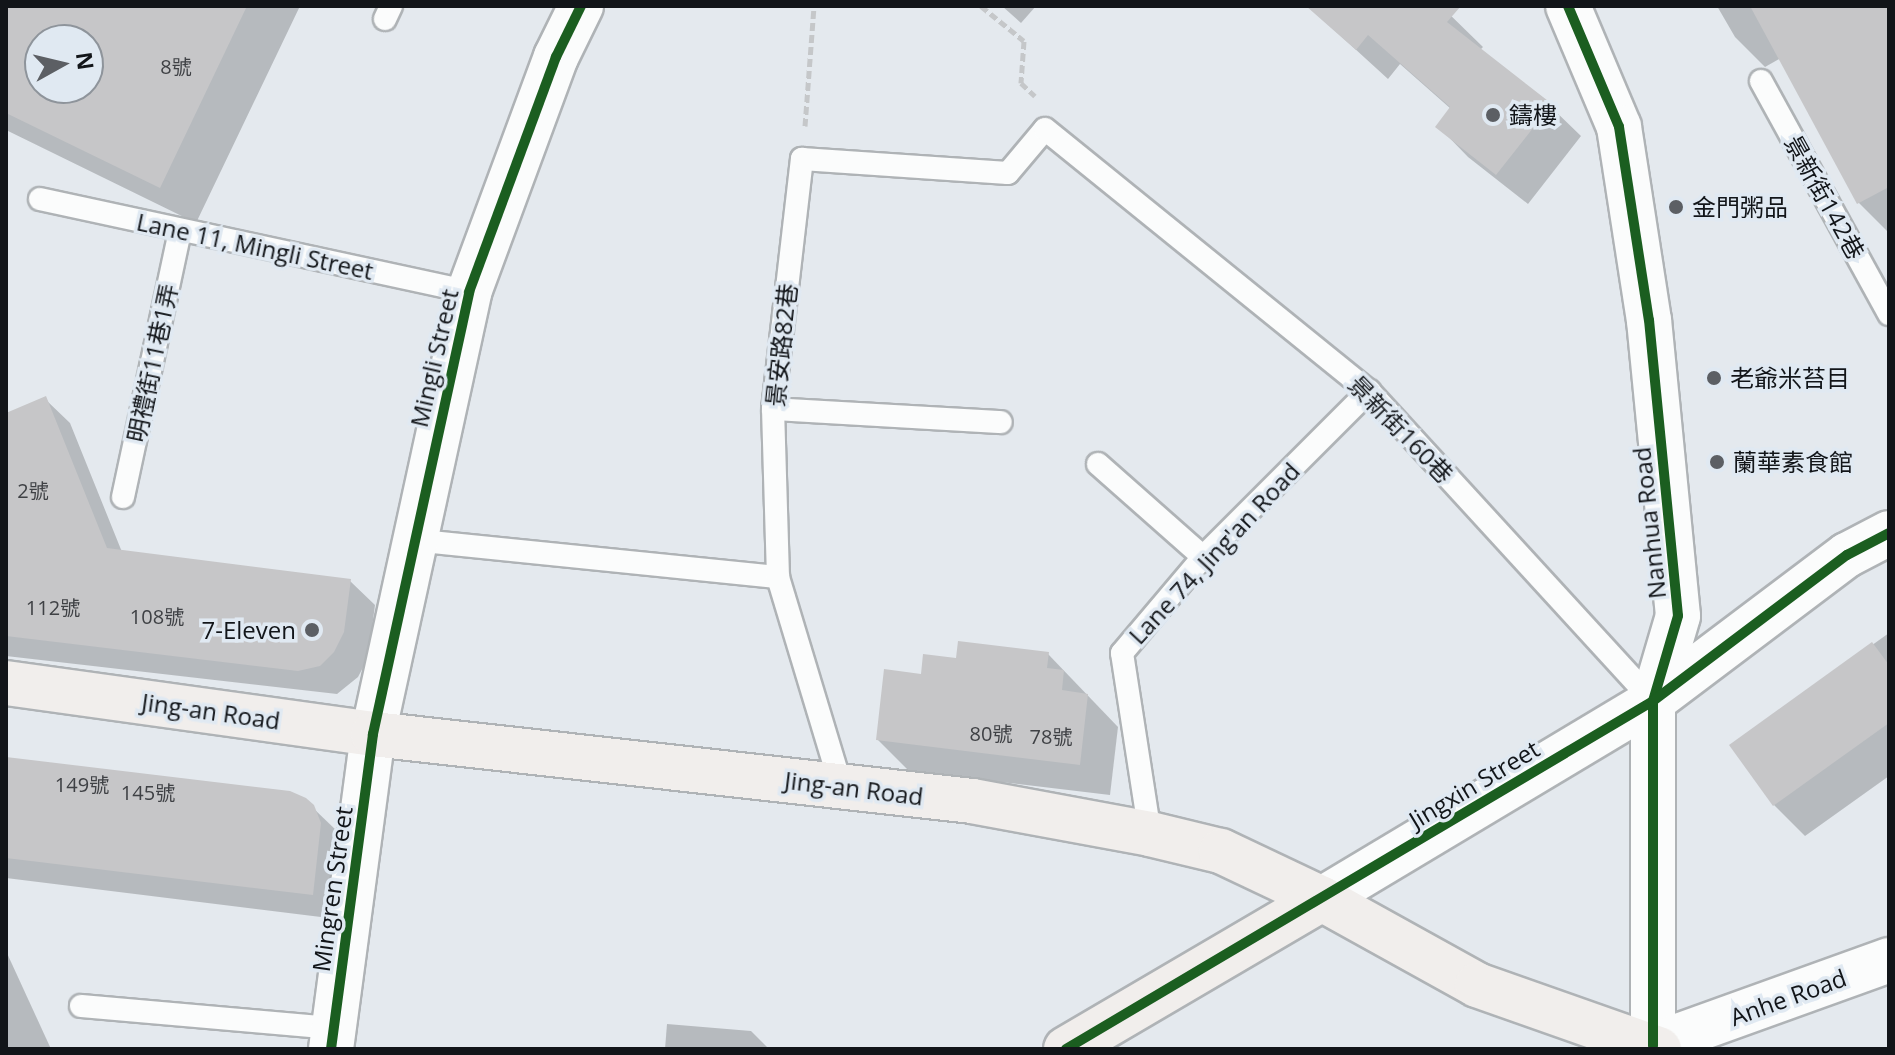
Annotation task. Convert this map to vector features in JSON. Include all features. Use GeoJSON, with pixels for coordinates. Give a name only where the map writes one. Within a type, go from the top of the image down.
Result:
{"type":"FeatureCollection","features":[{"type":"Feature","properties":{"kind":"main road","name":"Jing-an Road"},"geometry":{"type":"LineString","coordinates":[[6,683],[373,734],[972,801],[1150,834],[1221,851],[1322,899],[1477,985],[1651,1048]]}},
{"type":"Feature","properties":{"kind":"main road","name":"Jingxin Street"},"geometry":{"type":"LineString","coordinates":[[1066,1049],[1322,899]]}},
{"type":"Feature","properties":{"kind":"street","name":"Nanhua Road"},"geometry":{"type":"LineString","coordinates":[[1568,6],[1619,127],[1649,320],[1678,616],[1653,701],[1651,1048]]}},
{"type":"Feature","properties":{"kind":"street","name":"Mingli Street"},"geometry":{"type":"LineString","coordinates":[[373,734],[412,540],[469,292],[556,57],[570,10]]}},
{"type":"Feature","properties":{"kind":"street","name":"Jingxin Street"},"geometry":{"type":"LineString","coordinates":[[1322,899],[1653,701],[1847,555],[1889,533]]}},
{"type":"Feature","properties":{"kind":"street","name":"Mingren Street"},"geometry":{"type":"LineString","coordinates":[[333,1039],[373,734]]}},
{"type":"Feature","properties":{"kind":"street","name":"Anhe Road"},"geometry":{"type":"LineString","coordinates":[[1651,1048],[1889,960]]}},
{"type":"Feature","properties":{"kind":"lane","name":"景新街142巷"},"geometry":{"type":"LineString","coordinates":[[1761,81],[1889,314]]}},
{"type":"Feature","properties":{"kind":"lane"},"geometry":{"type":"LineString","coordinates":[[802,159],[1008,173],[1045,129]]}},
{"type":"Feature","properties":{"kind":"lane","name":"景新街160巷"},"geometry":{"type":"LineString","coordinates":[[1045,129],[1369,391],[1653,701]]}},
{"type":"Feature","properties":{"kind":"lane","name":"景安路82巷"},"geometry":{"type":"LineString","coordinates":[[802,159],[773,409],[778,577],[841,786]]}},
{"type":"Feature","properties":{"kind":"lane","name":"Lane 11, Mingli Street"},"geometry":{"type":"LineString","coordinates":[[40,199],[469,292]]}},
{"type":"Feature","properties":{"kind":"lane","name":"明禮街11巷1弄"},"geometry":{"type":"LineString","coordinates":[[123,497],[180,230]]}},
{"type":"Feature","properties":{"kind":"lane","name":"Lane 74, Jing'an Road"},"geometry":{"type":"LineString","coordinates":[[1150,834],[1122,653],[1203,557],[1369,391]]}},
{"type":"Feature","properties":{"kind":"lane"},"geometry":{"type":"LineString","coordinates":[[773,409],[1001,422]]}},
{"type":"Feature","properties":{"kind":"lane"},"geometry":{"type":"LineString","coordinates":[[1098,464],[1203,557]]}},
{"type":"Feature","properties":{"kind":"lane"},"geometry":{"type":"LineString","coordinates":[[412,540],[778,577]]}},
{"type":"Feature","properties":{"kind":"lane"},"geometry":{"type":"LineString","coordinates":[[81,1006],[333,1039]]}},
{"type":"Feature","properties":{"kind":"path"},"geometry":{"type":"LineString","coordinates":[[802,159],[814,6]]}},
{"type":"Feature","properties":{"kind":"path"},"geometry":{"type":"LineString","coordinates":[[981,6],[1024,41],[1021,83],[1052,113],[1045,129]]}},
{"type":"Feature","properties":{"kind":"building"},"geometry":{"type":"Polygon","coordinates":[[[6,6],[247,6],[160,188],[6,113],[6,6]]]}},
{"type":"Feature","properties":{"kind":"building"},"geometry":{"type":"Polygon","coordinates":[[[1306,6],[1461,6],[1447,22],[1552,104],[1496,175],[1435,127],[1450,107],[1368,35],[1356,50],[1306,6]]]}},
{"type":"Feature","properties":{"kind":"building"},"geometry":{"type":"Polygon","coordinates":[[[1750,6],[1889,6],[1889,187],[1857,204],[1750,6]]]}},
{"type":"Feature","properties":{"kind":"building"},"geometry":{"type":"Polygon","coordinates":[[[46,396],[107,548],[351,579],[344,632],[334,652],[320,666],[298,671],[6,636],[6,413],[46,396]]]}},
{"type":"Feature","properties":{"kind":"building"},"geometry":{"type":"Polygon","coordinates":[[[958,641],[1049,652],[1047,668],[1064,670],[1062,690],[1088,694],[1080,765],[876,740],[884,669],[921,674],[923,654],[956,658],[958,641]]]}},
{"type":"Feature","properties":{"kind":"building"},"geometry":{"type":"Polygon","coordinates":[[[1872,642],[1889,665],[1889,723],[1773,806],[1729,745],[1872,642]]]}},
{"type":"Feature","properties":{"kind":"building"},"geometry":{"type":"Polygon","coordinates":[[[6,757],[290,791],[306,798],[314,805],[321,823],[313,895],[6,858],[6,757]]]}},
{"type":"Feature","properties":{"kind":"cycle path"},"geometry":{"type":"LineString","coordinates":[[331,1049],[373,734],[469,292],[556,57],[581,6]]}},
{"type":"Feature","properties":{"kind":"cycle path"},"geometry":{"type":"LineString","coordinates":[[1568,6],[1619,127],[1649,320],[1678,616],[1653,701],[1653,1046]]}},
{"type":"Feature","properties":{"kind":"cycle path"},"geometry":{"type":"LineString","coordinates":[[1066,1049],[1653,701],[1847,555],[1889,533]]}},
{"type":"Feature","properties":{"kind":"place","name":"鑄樓"},"geometry":{"type":"Point","coordinates":[1493,115]}},
{"type":"Feature","properties":{"kind":"place","name":"金門粥品"},"geometry":{"type":"Point","coordinates":[1676,207]}},
{"type":"Feature","properties":{"kind":"place","name":"老爺米苔目"},"geometry":{"type":"Point","coordinates":[1714,378]}},
{"type":"Feature","properties":{"kind":"place","name":"蘭華素食館"},"geometry":{"type":"Point","coordinates":[1717,462]}},
{"type":"Feature","properties":{"kind":"place","name":"7-Eleven"},"geometry":{"type":"Point","coordinates":[312,630]}}]}
